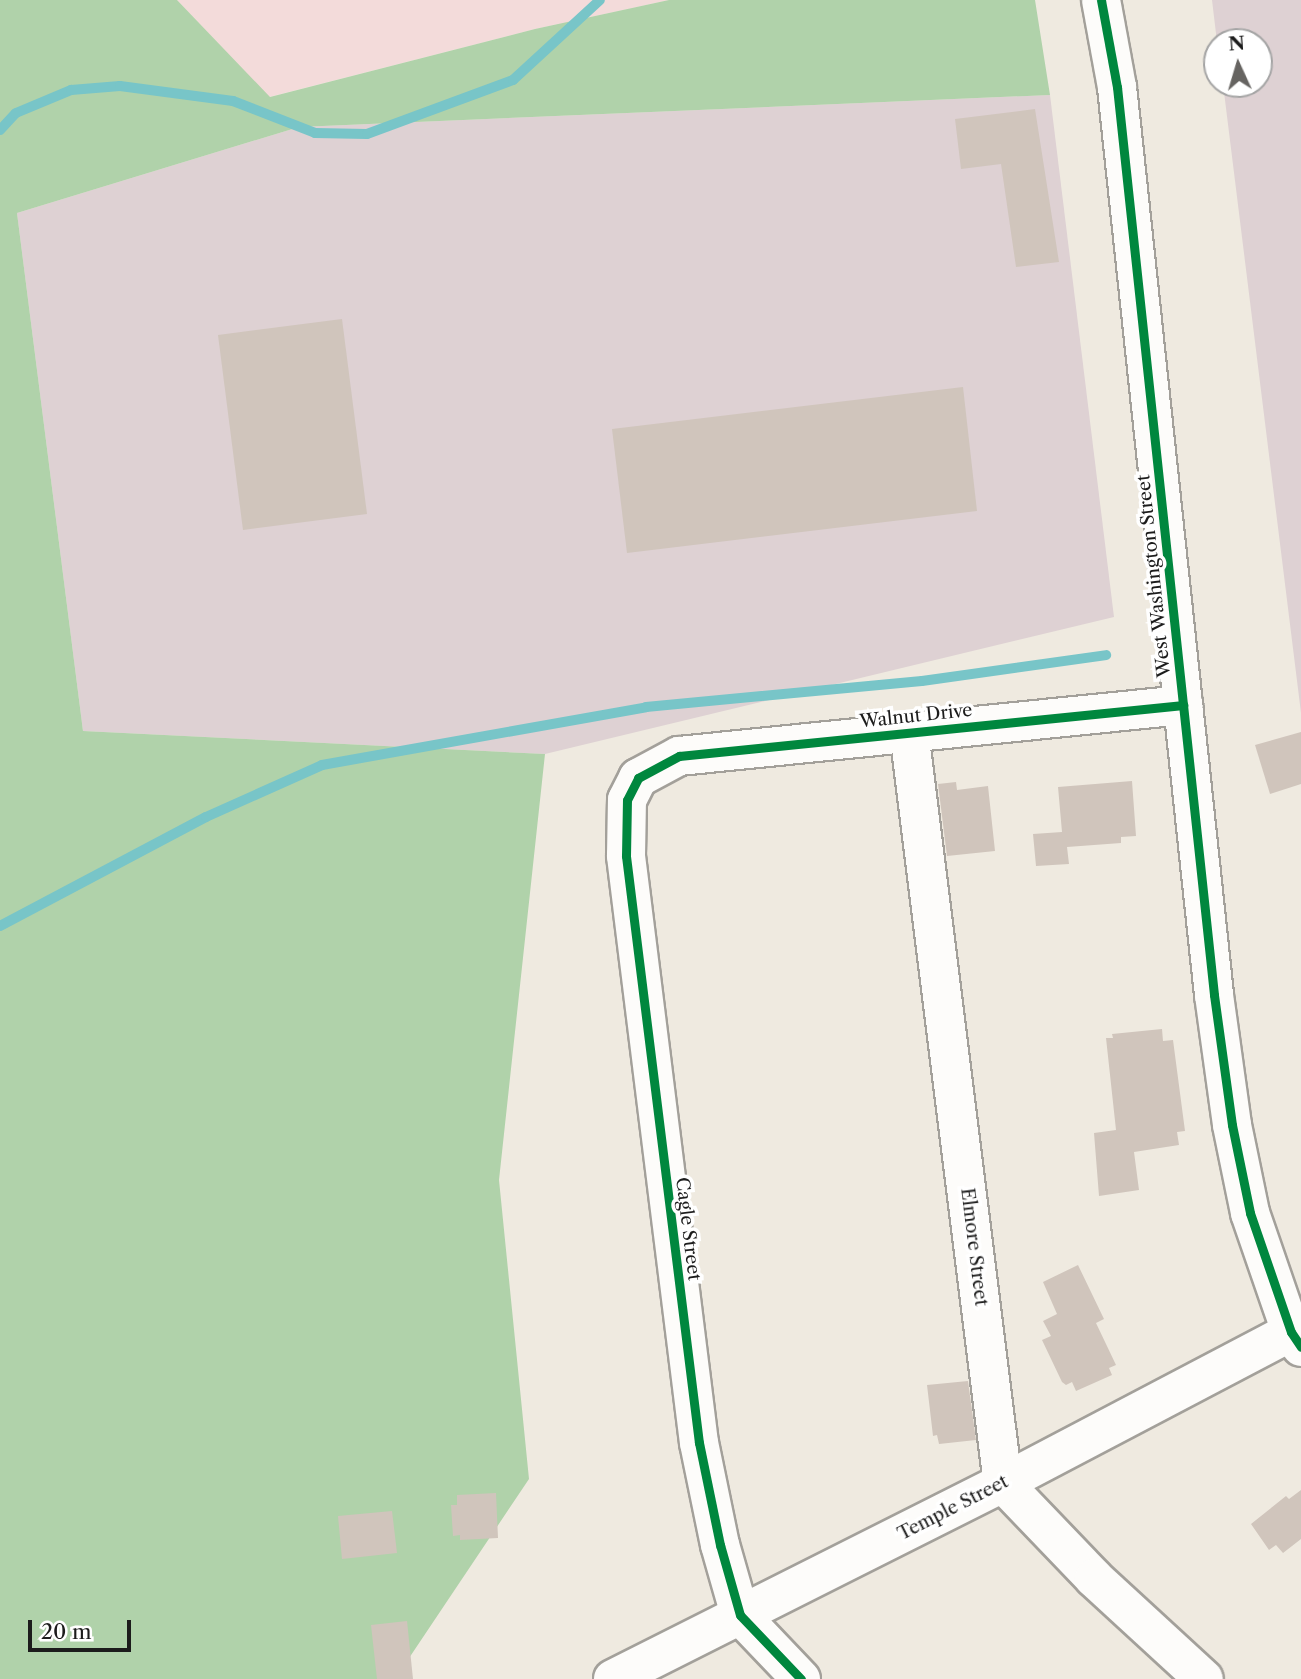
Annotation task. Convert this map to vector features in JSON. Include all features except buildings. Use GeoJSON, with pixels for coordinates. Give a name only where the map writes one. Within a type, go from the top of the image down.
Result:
{"type":"FeatureCollection","features":[{"type":"Feature","properties":{"kind":"street","name":"West Washington Street"},"geometry":{"type":"LineString","coordinates":[[1101,0],[1117,87],[1214,995],[1232,1125],[1250,1213],[1296,1340]]}},
{"type":"Feature","properties":{"kind":"street","name":"Walnut Drive"},"geometry":{"type":"LineString","coordinates":[[655,767],[678,756],[1183,705]]}},
{"type":"Feature","properties":{"kind":"street","name":"Elmore Street"},"geometry":{"type":"LineString","coordinates":[[908,732],[1003,1483]]}},
{"type":"Feature","properties":{"kind":"street","name":"Cagle Street"},"geometry":{"type":"LineString","coordinates":[[655,767],[638,778],[627,800],[626,856],[699,1443],[720,1545],[740,1615],[801,1679]]}},
{"type":"Feature","properties":{"kind":"street","name":"Temple Street"},"geometry":{"type":"LineString","coordinates":[[613,1679],[1003,1483],[1296,1340]]}},
{"type":"Feature","properties":{"kind":"street"},"geometry":{"type":"LineString","coordinates":[[1003,1483],[1094,1577],[1204,1679]]}},
{"type":"Feature","properties":{"kind":"shaded area"},"geometry":{"type":"Polygon","coordinates":[[[177,0],[669,0],[535,29],[269,97],[177,0]]]}},
{"type":"Feature","properties":{"kind":"shaded area"},"geometry":{"type":"Polygon","coordinates":[[[1212,0],[1301,0],[1301,713],[1225,98],[1273,98],[1273,28],[1215,28],[1212,0]]]}},
{"type":"Feature","properties":{"kind":"shaded area"},"geometry":{"type":"Polygon","coordinates":[[[1050,95],[1114,617],[545,754],[83,731],[17,213],[299,127],[1050,95]]]}},
{"type":"Feature","properties":{"kind":"green space"},"geometry":{"type":"Polygon","coordinates":[[[0,0],[177,0],[270,97],[535,29],[669,0],[1035,0],[1050,95],[299,127],[17,213],[83,731],[545,754],[499,1180],[529,1479],[395,1679],[0,1679],[0,0]]]}},
{"type":"Feature","properties":{"kind":"waterway"},"geometry":{"type":"LineString","coordinates":[[0,130],[16,113],[71,90],[120,86],[233,101],[315,133],[367,134],[513,80],[600,0]]}},
{"type":"Feature","properties":{"kind":"waterway"},"geometry":{"type":"LineString","coordinates":[[0,926],[206,817],[322,765],[646,707],[922,681],[1106,655]]}},
{"type":"Feature","properties":{"kind":"cycle path"},"geometry":{"type":"LineString","coordinates":[[1101,0],[1117,87],[1214,995],[1232,1125],[1250,1213],[1291,1332],[1301,1347]]}},
{"type":"Feature","properties":{"kind":"cycle path"},"geometry":{"type":"LineString","coordinates":[[801,1679],[740,1615],[720,1545],[699,1443],[626,856],[627,800],[638,778],[679,756],[1183,705]]}}]}
